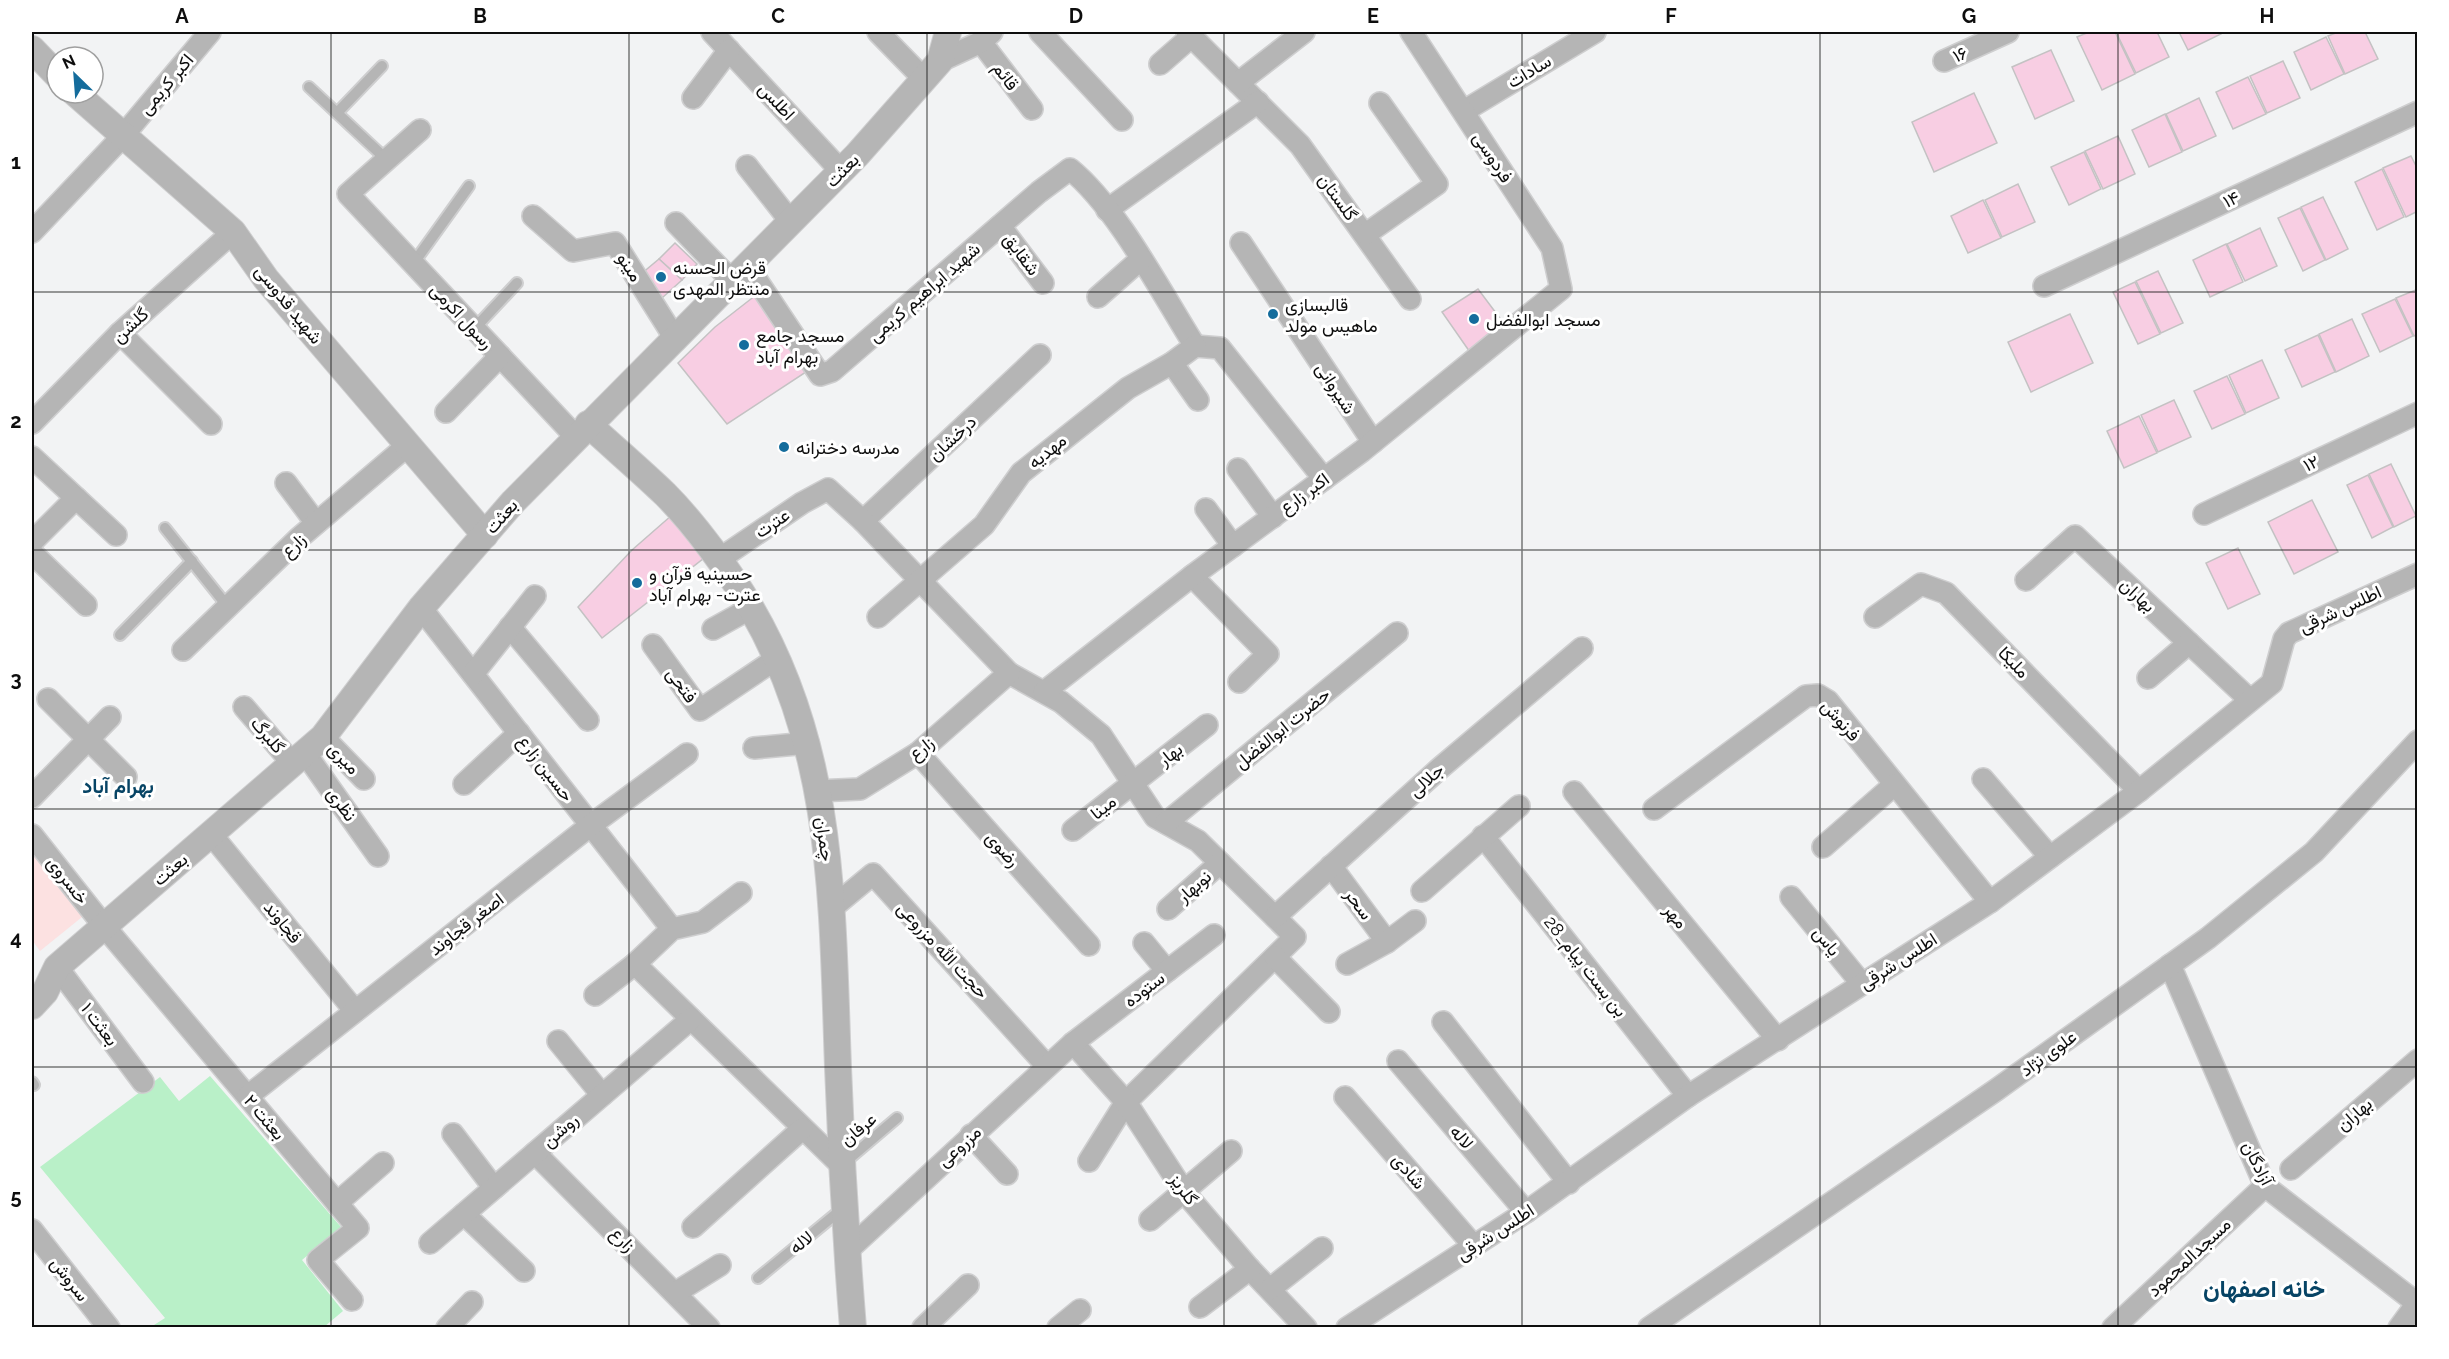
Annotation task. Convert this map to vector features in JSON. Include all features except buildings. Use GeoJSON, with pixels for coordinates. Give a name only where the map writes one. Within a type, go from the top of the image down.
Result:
{"type":"FeatureCollection","features":[{"type":"Feature","properties":{"kind":"street","name":"اکبر کریمی"},"geometry":{"type":"LineString","coordinates":[[32,232],[122,137],[210,32]]}},
{"type":"Feature","properties":{"kind":"street","name":"اطلس"},"geometry":{"type":"LineString","coordinates":[[712,32],[841,171]]}},
{"type":"Feature","properties":{"kind":"street"},"geometry":{"type":"LineString","coordinates":[[878,32],[932,70],[986,37]]}},
{"type":"Feature","properties":{"kind":"street","name":"بعثت"},"geometry":{"type":"LineString","coordinates":[[38,999],[57,967],[307,751],[421,608],[484,535],[582,431],[676,340],[841,171],[932,70],[948,32]]}},
{"type":"Feature","properties":{"kind":"street"},"geometry":{"type":"LineString","coordinates":[[1040,32],[1122,120]]}},
{"type":"Feature","properties":{"kind":"street"},"geometry":{"type":"LineString","coordinates":[[1238,82],[1304,32]]}},
{"type":"Feature","properties":{"kind":"street","name":"فردوسی"},"geometry":{"type":"LineString","coordinates":[[1412,32],[1552,248],[1561,289]]}},
{"type":"Feature","properties":{"kind":"street","name":"سادات"},"geometry":{"type":"LineString","coordinates":[[1464,111],[1595,32]]}},
{"type":"Feature","properties":{"kind":"street","name":"۱۶"},"geometry":{"type":"LineString","coordinates":[[1944,61],[2008,32]]}},
{"type":"Feature","properties":{"kind":"street"},"geometry":{"type":"LineString","coordinates":[[1160,64],[1190,34]]}},
{"type":"Feature","properties":{"kind":"street","name":"گلستان"},"geometry":{"type":"LineString","coordinates":[[1190,34],[1300,145],[1366,234],[1410,299]]}},
{"type":"Feature","properties":{"kind":"street","name":"قائم"},"geometry":{"type":"LineString","coordinates":[[986,37],[1032,109]]}},
{"type":"Feature","properties":{"kind":"street"},"geometry":{"type":"LineString","coordinates":[[32,49],[45,63]]}},
{"type":"Feature","properties":{"kind":"street"},"geometry":{"type":"LineString","coordinates":[[693,98],[729,50]]}},
{"type":"Feature","properties":{"kind":"street"},"geometry":{"type":"LineString","coordinates":[[1258,102],[1107,210],[1195,346],[1220,348],[1324,479]]}},
{"type":"Feature","properties":{"kind":"street"},"geometry":{"type":"LineString","coordinates":[[1366,234],[1437,184],[1380,103]]}},
{"type":"Feature","properties":{"kind":"street","name":"شهید قدوسی"},"geometry":{"type":"LineString","coordinates":[[88,105],[233,232],[266,279],[484,535]]}},
{"type":"Feature","properties":{"kind":"street","name":"۱۴"},"geometry":{"type":"LineString","coordinates":[[2044,286],[2418,112]]}},
{"type":"Feature","properties":{"kind":"street"},"geometry":{"type":"LineString","coordinates":[[387,160],[420,130]]}},
{"type":"Feature","properties":{"kind":"street","name":"رسول اکرمی"},"geometry":{"type":"LineString","coordinates":[[387,160],[348,194],[500,356],[582,431]]}},
{"type":"Feature","properties":{"kind":"street"},"geometry":{"type":"LineString","coordinates":[[747,166],[791,222]]}},
{"type":"Feature","properties":{"kind":"street","name":"شهید ابراهیم کریمی"},"geometry":{"type":"LineString","coordinates":[[740,275],[820,375],[832,371],[1000,226],[1070,169],[1083,180],[1107,210]]}},
{"type":"Feature","properties":{"kind":"street","name":"مینو"},"geometry":{"type":"LineString","coordinates":[[533,216],[573,251],[615,243],[676,340]]}},
{"type":"Feature","properties":{"kind":"street"},"geometry":{"type":"LineString","coordinates":[[676,223],[740,275]]}},
{"type":"Feature","properties":{"kind":"street","name":"شقایق"},"geometry":{"type":"LineString","coordinates":[[1000,226],[1043,283]]}},
{"type":"Feature","properties":{"kind":"street","name":"گلشن"},"geometry":{"type":"LineString","coordinates":[[32,423],[120,333],[233,232]]}},
{"type":"Feature","properties":{"kind":"street","name":"شیروانی"},"geometry":{"type":"LineString","coordinates":[[1241,243],[1372,442]]}},
{"type":"Feature","properties":{"kind":"street"},"geometry":{"type":"LineString","coordinates":[[1098,297],[1141,260]]}},
{"type":"Feature","properties":{"kind":"street","name":"اکبر زارع"},"geometry":{"type":"LineString","coordinates":[[1044,692],[1192,576],[1372,442],[1561,289]]}},
{"type":"Feature","properties":{"kind":"street"},"geometry":{"type":"LineString","coordinates":[[120,333],[211,424]]}},
{"type":"Feature","properties":{"kind":"street","name":"مهدیه"},"geometry":{"type":"LineString","coordinates":[[878,617],[984,525],[1021,473],[1128,388],[1172,363],[1195,346]]}},
{"type":"Feature","properties":{"kind":"street","name":"درخشان"},"geometry":{"type":"LineString","coordinates":[[863,521],[1040,355]]}},
{"type":"Feature","properties":{"kind":"street"},"geometry":{"type":"LineString","coordinates":[[446,412],[500,356]]}},
{"type":"Feature","properties":{"kind":"street"},"geometry":{"type":"LineString","coordinates":[[1172,363],[1198,400]]}},
{"type":"Feature","properties":{"kind":"street","name":"۱۲"},"geometry":{"type":"LineString","coordinates":[[2204,514],[2418,413]]}},
{"type":"Feature","properties":{"kind":"street","name":"چمران"},"geometry":{"type":"LineString","coordinates":[[582,431],[666,496],[718,560],[751,608],[776,659],[808,743],[827,838],[832,909],[841,1165],[853,1328]]}},
{"type":"Feature","properties":{"kind":"street","name":"زارع"},"geometry":{"type":"LineString","coordinates":[[183,650],[316,523],[408,445]]}},
{"type":"Feature","properties":{"kind":"street"},"geometry":{"type":"LineString","coordinates":[[32,457],[116,535]]}},
{"type":"Feature","properties":{"kind":"street"},"geometry":{"type":"LineString","coordinates":[[1238,469],[1273,517]]}},
{"type":"Feature","properties":{"kind":"street"},"geometry":{"type":"LineString","coordinates":[[286,483],[316,523]]}},
{"type":"Feature","properties":{"kind":"street","name":"عترت"},"geometry":{"type":"LineString","coordinates":[[718,560],[802,502],[828,489],[863,521]]}},
{"type":"Feature","properties":{"kind":"street"},"geometry":{"type":"LineString","coordinates":[[32,542],[76,498]]}},
{"type":"Feature","properties":{"kind":"street"},"geometry":{"type":"LineString","coordinates":[[1206,510],[1233,546]]}},
{"type":"Feature","properties":{"kind":"street"},"geometry":{"type":"LineString","coordinates":[[863,521],[1009,673],[1061,702],[1101,735],[1155,817],[1198,841],[1295,937],[1126,1102],[1089,1161]]}},
{"type":"Feature","properties":{"kind":"street","name":"بهاران"},"geometry":{"type":"LineString","coordinates":[[2026,580],[2075,536],[2250,700]]}},
{"type":"Feature","properties":{"kind":"street"},"geometry":{"type":"LineString","coordinates":[[32,553],[86,605]]}},
{"type":"Feature","properties":{"kind":"street","name":"اطلس شرقی"},"geometry":{"type":"LineString","coordinates":[[1347,1328],[1526,1212],[1688,1096],[1990,902],[2139,791],[2272,683],[2284,639],[2289,633],[2418,574]]}},
{"type":"Feature","properties":{"kind":"street"},"geometry":{"type":"LineString","coordinates":[[1192,576],[1268,654],[1239,682]]}},
{"type":"Feature","properties":{"kind":"street","name":"ملیکا"},"geometry":{"type":"LineString","coordinates":[[1875,617],[1921,584],[1946,592],[2139,791]]}},
{"type":"Feature","properties":{"kind":"street"},"geometry":{"type":"LineString","coordinates":[[472,674],[535,596]]}},
{"type":"Feature","properties":{"kind":"street","name":"حسین زارع"},"geometry":{"type":"LineString","coordinates":[[421,608],[672,929]]}},
{"type":"Feature","properties":{"kind":"street"},"geometry":{"type":"LineString","coordinates":[[713,629],[751,608]]}},
{"type":"Feature","properties":{"kind":"street"},"geometry":{"type":"LineString","coordinates":[[510,627],[588,720]]}},
{"type":"Feature","properties":{"kind":"street","name":"حضرت ابوالفضل"},"geometry":{"type":"LineString","coordinates":[[1166,823],[1397,633]]}},
{"type":"Feature","properties":{"kind":"street"},"geometry":{"type":"LineString","coordinates":[[2148,678],[2189,643]]}},
{"type":"Feature","properties":{"kind":"street","name":"فتحی"},"geometry":{"type":"LineString","coordinates":[[653,645],[700,710],[776,659]]}},
{"type":"Feature","properties":{"kind":"street","name":"جلالی"},"geometry":{"type":"LineString","coordinates":[[1275,917],[1439,769],[1582,648]]}},
{"type":"Feature","properties":{"kind":"street","name":"زارع"},"geometry":{"type":"LineString","coordinates":[[817,791],[860,789],[918,753],[1009,673]]}},
{"type":"Feature","properties":{"kind":"street","name":"فرنوش"},"geometry":{"type":"LineString","coordinates":[[1654,809],[1806,696],[1818,695],[1828,701],[1990,902]]}},
{"type":"Feature","properties":{"kind":"street"},"geometry":{"type":"LineString","coordinates":[[48,699],[126,777]]}},
{"type":"Feature","properties":{"kind":"street","name":"گلبرگ"},"geometry":{"type":"LineString","coordinates":[[244,707],[307,751]]}},
{"type":"Feature","properties":{"kind":"street"},"geometry":{"type":"LineString","coordinates":[[32,797],[110,717]]}},
{"type":"Feature","properties":{"kind":"street","name":"بهار"},"geometry":{"type":"LineString","coordinates":[[1133,784],[1207,725]]}},
{"type":"Feature","properties":{"kind":"street"},"geometry":{"type":"LineString","coordinates":[[465,784],[519,733]]}},
{"type":"Feature","properties":{"kind":"street","name":"علوی نژاد"},"geometry":{"type":"LineString","coordinates":[[1648,1328],[1996,1090],[2208,938],[2314,852],[2418,741]]}},
{"type":"Feature","properties":{"kind":"street"},"geometry":{"type":"LineString","coordinates":[[754,748],[808,743]]}},
{"type":"Feature","properties":{"kind":"street","name":"میری"},"geometry":{"type":"LineString","coordinates":[[307,751],[364,779]]}},
{"type":"Feature","properties":{"kind":"street","name":"نظری"},"geometry":{"type":"LineString","coordinates":[[307,751],[378,856]]}},
{"type":"Feature","properties":{"kind":"street","name":"رضوی"},"geometry":{"type":"LineString","coordinates":[[918,753],[1089,945]]}},
{"type":"Feature","properties":{"kind":"street","name":"اصغر قجاوند"},"geometry":{"type":"LineString","coordinates":[[248,1096],[591,825],[687,754]]}},
{"type":"Feature","properties":{"kind":"street"},"geometry":{"type":"LineString","coordinates":[[1983,779],[2050,857]]}},
{"type":"Feature","properties":{"kind":"street","name":"مینا"},"geometry":{"type":"LineString","coordinates":[[1073,830],[1133,784]]}},
{"type":"Feature","properties":{"kind":"street"},"geometry":{"type":"LineString","coordinates":[[1823,847],[1894,785]]}},
{"type":"Feature","properties":{"kind":"street","name":"مهر"},"geometry":{"type":"LineString","coordinates":[[1574,792],[1778,1040]]}},
{"type":"Feature","properties":{"kind":"street"},"geometry":{"type":"LineString","coordinates":[[1422,891],[1519,806]]}},
{"type":"Feature","properties":{"kind":"street","name":"قجاوند"},"geometry":{"type":"LineString","coordinates":[[211,834],[355,1011]]}},
{"type":"Feature","properties":{"kind":"street","name":"خسروی"},"geometry":{"type":"LineString","coordinates":[[32,835],[104,926]]}},
{"type":"Feature","properties":{"kind":"street","name":"بن بست پیام_28"},"geometry":{"type":"LineString","coordinates":[[1483,836],[1688,1096]]}},
{"type":"Feature","properties":{"kind":"street","name":"نوبهار"},"geometry":{"type":"LineString","coordinates":[[1168,909],[1220,863]]}},
{"type":"Feature","properties":{"kind":"street","name":"سحر"},"geometry":{"type":"LineString","coordinates":[[1331,866],[1388,942]]}},
{"type":"Feature","properties":{"kind":"street","name":"حجت الله مزروعی"},"geometry":{"type":"LineString","coordinates":[[832,909],[873,874],[1047,1066]]}},
{"type":"Feature","properties":{"kind":"street"},"geometry":{"type":"LineString","coordinates":[[595,995],[635,964],[672,929],[703,922],[741,893]]}},
{"type":"Feature","properties":{"kind":"street","name":"یاس"},"geometry":{"type":"LineString","coordinates":[[1791,897],[1862,984]]}},
{"type":"Feature","properties":{"kind":"street"},"geometry":{"type":"LineString","coordinates":[[1347,964],[1388,942],[1415,921]]}},
{"type":"Feature","properties":{"kind":"street","name":"بعثت ۲"},"geometry":{"type":"LineString","coordinates":[[104,926],[358,1228],[318,1260],[351,1300]]}},
{"type":"Feature","properties":{"kind":"street","name":"ستوده"},"geometry":{"type":"LineString","coordinates":[[1073,1043],[1214,935]]}},
{"type":"Feature","properties":{"kind":"street"},"geometry":{"type":"LineString","coordinates":[[1144,943],[1167,971]]}},
{"type":"Feature","properties":{"kind":"street"},"geometry":{"type":"LineString","coordinates":[[1275,957],[1329,1012]]}},
{"type":"Feature","properties":{"kind":"street"},"geometry":{"type":"LineString","coordinates":[[635,964],[841,1165]]}},
{"type":"Feature","properties":{"kind":"street","name":"آزادگان"},"geometry":{"type":"LineString","coordinates":[[2170,965],[2265,1186],[2417,1303]]}},
{"type":"Feature","properties":{"kind":"street","name":"بعثت ۱"},"geometry":{"type":"LineString","coordinates":[[57,967],[144,1082]]}},
{"type":"Feature","properties":{"kind":"street","name":"روشن"},"geometry":{"type":"LineString","coordinates":[[430,1243],[691,1018]]}},
{"type":"Feature","properties":{"kind":"street"},"geometry":{"type":"LineString","coordinates":[[1443,1022],[1569,1182]]}},
{"type":"Feature","properties":{"kind":"street"},"geometry":{"type":"LineString","coordinates":[[558,1041],[602,1095]]}},
{"type":"Feature","properties":{"kind":"street","name":"مزروعی"},"geometry":{"type":"LineString","coordinates":[[847,1251],[1073,1043]]}},
{"type":"Feature","properties":{"kind":"street","name":"گلریز"},"geometry":{"type":"LineString","coordinates":[[1073,1043],[1126,1102],[1185,1193],[1250,1269],[1306,1328]]}},
{"type":"Feature","properties":{"kind":"street","name":"بهاران"},"geometry":{"type":"LineString","coordinates":[[2291,1169],[2418,1060]]}},
{"type":"Feature","properties":{"kind":"street","name":"لاله"},"geometry":{"type":"LineString","coordinates":[[1398,1061],[1526,1212]]}},
{"type":"Feature","properties":{"kind":"street","name":"شادی"},"geometry":{"type":"LineString","coordinates":[[1345,1097],[1473,1245]]}},
{"type":"Feature","properties":{"kind":"street"},"geometry":{"type":"LineString","coordinates":[[693,1227],[802,1129]]}},
{"type":"Feature","properties":{"kind":"street"},"geometry":{"type":"LineString","coordinates":[[453,1134],[494,1188]]}},
{"type":"Feature","properties":{"kind":"street"},"geometry":{"type":"LineString","coordinates":[[971,1135],[1007,1174]]}},
{"type":"Feature","properties":{"kind":"street"},"geometry":{"type":"LineString","coordinates":[[1150,1220],[1185,1193],[1231,1151]]}},
{"type":"Feature","properties":{"kind":"street","name":"زارع"},"geometry":{"type":"LineString","coordinates":[[535,1153],[709,1328]]}},
{"type":"Feature","properties":{"kind":"street"},"geometry":{"type":"LineString","coordinates":[[337,1203],[383,1162]]}},
{"type":"Feature","properties":{"kind":"street","name":"مسجدالمحمود"},"geometry":{"type":"LineString","coordinates":[[2113,1328],[2265,1186]]}},
{"type":"Feature","properties":{"kind":"street"},"geometry":{"type":"LineString","coordinates":[[464,1214],[524,1271]]}},
{"type":"Feature","properties":{"kind":"street","name":"سروش"},"geometry":{"type":"LineString","coordinates":[[32,1230],[109,1328]]}},
{"type":"Feature","properties":{"kind":"street"},"geometry":{"type":"LineString","coordinates":[[1270,1289],[1322,1248]]}},
{"type":"Feature","properties":{"kind":"street"},"geometry":{"type":"LineString","coordinates":[[675,1293],[720,1265]]}},
{"type":"Feature","properties":{"kind":"street"},"geometry":{"type":"LineString","coordinates":[[1200,1307],[1250,1269]]}},
{"type":"Feature","properties":{"kind":"street"},"geometry":{"type":"LineString","coordinates":[[923,1328],[968,1285]]}},
{"type":"Feature","properties":{"kind":"street"},"geometry":{"type":"LineString","coordinates":[[447,1328],[472,1302]]}},
{"type":"Feature","properties":{"kind":"street"},"geometry":{"type":"LineString","coordinates":[[2399,1328],[2417,1303]]}},
{"type":"Feature","properties":{"kind":"street"},"geometry":{"type":"LineString","coordinates":[[1058,1328],[1080,1310]]}},
{"type":"Feature","properties":{"kind":"lane"},"geometry":{"type":"LineString","coordinates":[[337,113],[382,66]]}},
{"type":"Feature","properties":{"kind":"lane"},"geometry":{"type":"LineString","coordinates":[[309,87],[387,160]]}},
{"type":"Feature","properties":{"kind":"lane"},"geometry":{"type":"LineString","coordinates":[[413,264],[469,186]]}},
{"type":"Feature","properties":{"kind":"lane"},"geometry":{"type":"LineString","coordinates":[[474,329],[517,283]]}},
{"type":"Feature","properties":{"kind":"lane"},"geometry":{"type":"LineString","coordinates":[[165,528],[228,607]]}},
{"type":"Feature","properties":{"kind":"lane"},"geometry":{"type":"LineString","coordinates":[[120,635],[192,561]]}},
{"type":"Feature","properties":{"kind":"lane","name":"عرفان"},"geometry":{"type":"LineString","coordinates":[[841,1165],[897,1118]]}},
{"type":"Feature","properties":{"kind":"lane","name":"لاله"},"geometry":{"type":"LineString","coordinates":[[758,1278],[844,1207]]}},
{"type":"Feature","properties":{"kind":"shaded area"},"geometry":{"type":"Polygon","coordinates":[[[32,844],[87,913],[40,951],[32,940],[32,844]]]}},
{"type":"Feature","properties":{"kind":"green space"},"geometry":{"type":"Polygon","coordinates":[[[210,1076],[341,1227],[302,1260],[343,1311],[324,1327],[156,1327],[154,1325],[165,1318],[40,1167],[160,1077],[179,1101],[210,1076]]]}},
{"type":"Feature","properties":{"kind":"place","name":"قرض الحسنه منتظر المهدی"},"geometry":{"type":"Point","coordinates":[661,277]}},
{"type":"Feature","properties":{"kind":"place","name":"قالبسازی ماهیس مولد"},"geometry":{"type":"Point","coordinates":[1273,314]}},
{"type":"Feature","properties":{"kind":"place","name":"مسجد ابوالفضل"},"geometry":{"type":"Point","coordinates":[1474,319]}},
{"type":"Feature","properties":{"kind":"place","name":"مسجد جامع بهرام آباد"},"geometry":{"type":"Point","coordinates":[744,345]}},
{"type":"Feature","properties":{"kind":"place","name":"مدرسه دخترانه"},"geometry":{"type":"Point","coordinates":[784,447]}},
{"type":"Feature","properties":{"kind":"place","name":"حسینیه قرآن و عترت- بهرام آباد"},"geometry":{"type":"Point","coordinates":[637,583]}},
{"type":"Feature","properties":{"kind":"district","name":"بهرام آباد"},"geometry":{"type":"Point","coordinates":[118,786]}},
{"type":"Feature","properties":{"kind":"district","name":"خانه اصفهان"},"geometry":{"type":"Point","coordinates":[2264,1288]}}]}
